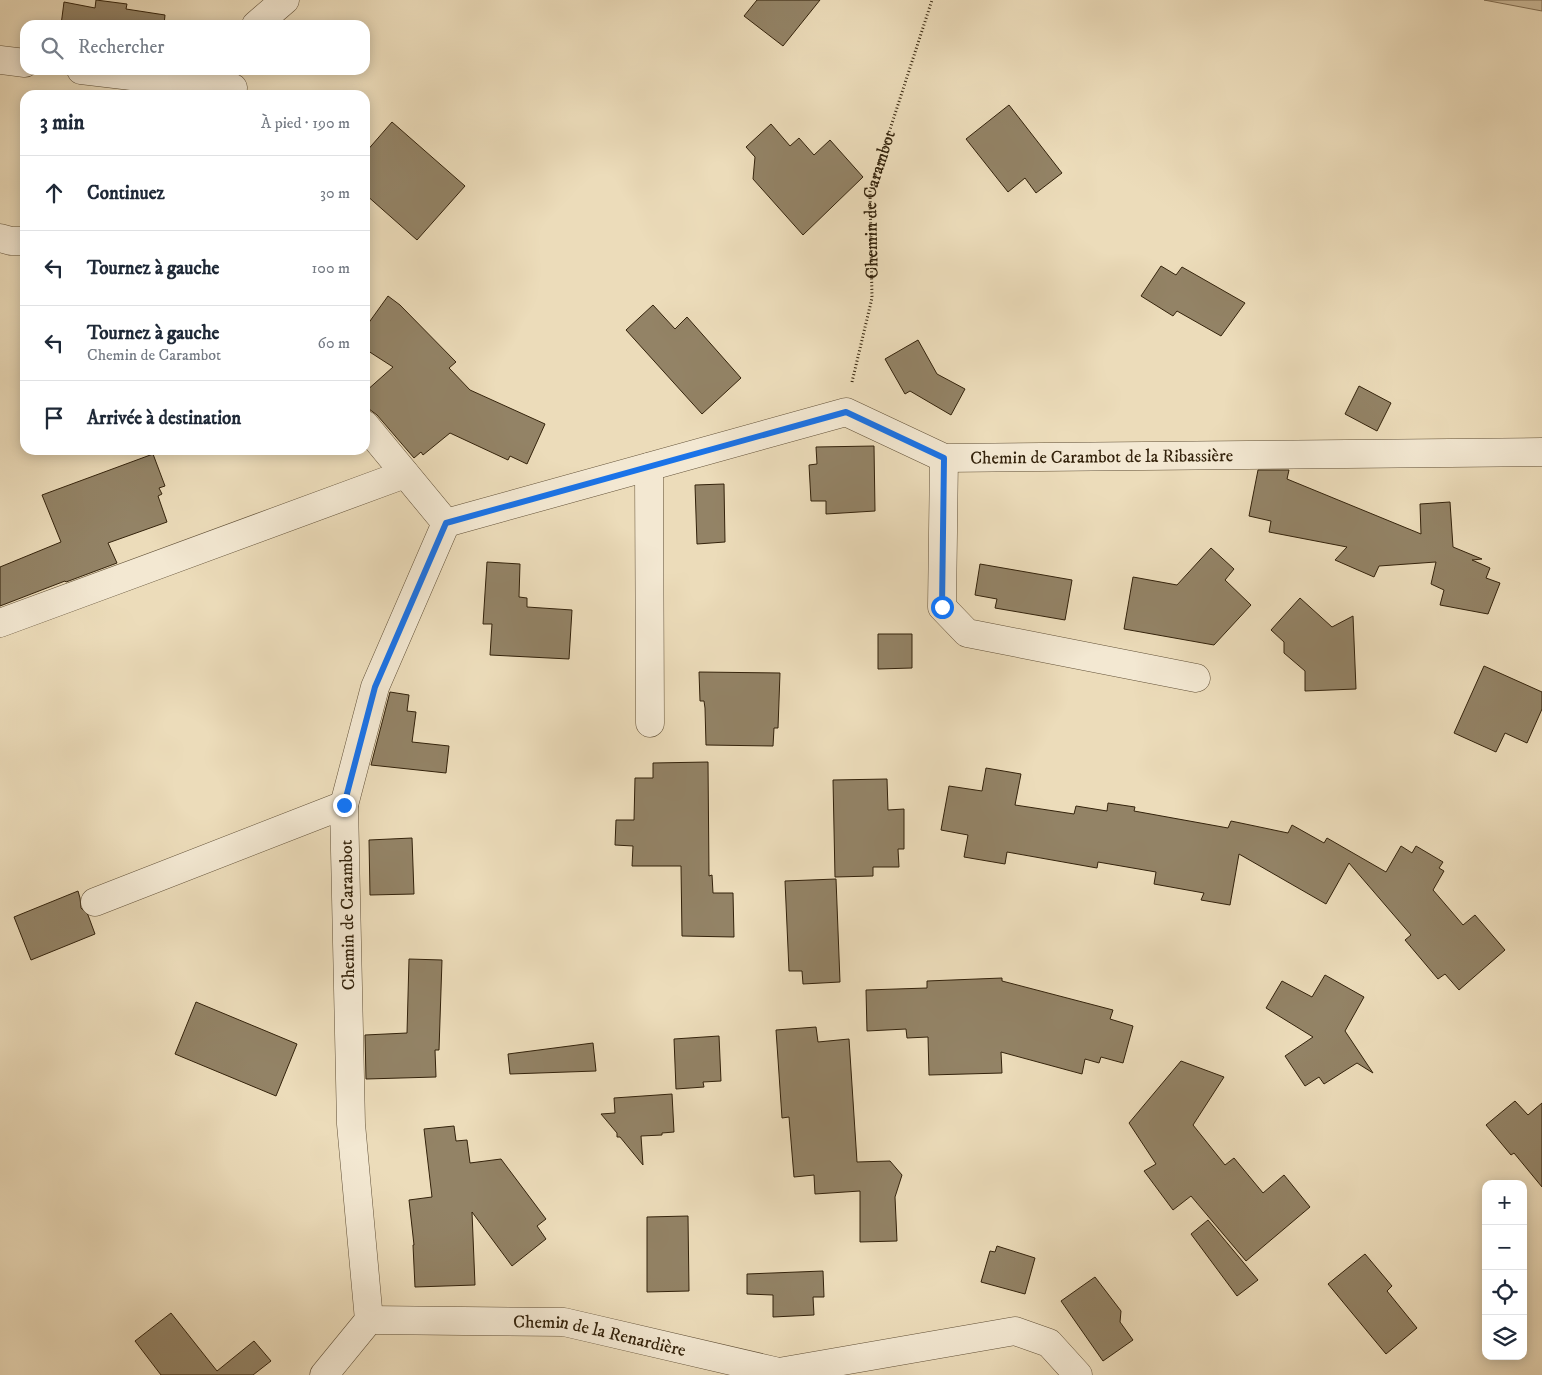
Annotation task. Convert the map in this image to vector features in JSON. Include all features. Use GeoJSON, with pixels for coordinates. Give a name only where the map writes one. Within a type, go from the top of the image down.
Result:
{"type":"FeatureCollection","features":[{"type":"Feature","properties":{"kind":"street"},"geometry":{"type":"LineString","coordinates":[[262,20],[285,0]]}},
{"type":"Feature","properties":{"kind":"street"},"geometry":{"type":"LineString","coordinates":[[0,60],[20,62]]}},
{"type":"Feature","properties":{"kind":"street"},"geometry":{"type":"LineString","coordinates":[[136,75],[235,84]]}},
{"type":"Feature","properties":{"kind":"street"},"geometry":{"type":"LineString","coordinates":[[0,238],[20,241]]}},
{"type":"Feature","properties":{"kind":"street"},"geometry":{"type":"LineString","coordinates":[[370,431],[446,523],[846,412]]}},
{"type":"Feature","properties":{"kind":"street","name":"Chemin de Carambot de la Ribassière"},"geometry":{"type":"LineString","coordinates":[[846,412],[944,458],[1542,452]]}},
{"type":"Feature","properties":{"kind":"street"},"geometry":{"type":"LineString","coordinates":[[944,458],[942,607],[968,633],[1196,678]]}},
{"type":"Feature","properties":{"kind":"street"},"geometry":{"type":"LineString","coordinates":[[649,467],[650,723]]}},
{"type":"Feature","properties":{"kind":"street"},"geometry":{"type":"LineString","coordinates":[[0,623],[405,474]]}},
{"type":"Feature","properties":{"kind":"street","name":"Chemin de Carambot"},"geometry":{"type":"LineString","coordinates":[[369,1320],[351,1124],[344,805],[375,687],[446,523]]}},
{"type":"Feature","properties":{"kind":"street"},"geometry":{"type":"LineString","coordinates":[[95,902],[344,805]]}},
{"type":"Feature","properties":{"kind":"street"},"geometry":{"type":"LineString","coordinates":[[324,1375],[369,1320]]}},
{"type":"Feature","properties":{"kind":"street","name":"Chemin de la Renardière"},"geometry":{"type":"LineString","coordinates":[[369,1320],[564,1322],[779,1372],[1015,1331],[1049,1344],[1078,1375]]}},
{"type":"Feature","properties":{"kind":"path","name":"Chemin de Carambot"},"geometry":{"type":"LineString","coordinates":[[846,412],[872,298],[870,191],[932,0]]}},
{"type":"Feature","properties":{"kind":"shaded area"},"geometry":{"type":"Polygon","coordinates":[[[1484,0],[1542,0],[1542,11],[1484,0]]]}},
{"type":"Feature","properties":{"kind":"building"},"geometry":{"type":"Polygon","coordinates":[[[96,0],[127,4],[126,9],[165,15],[164,20],[62,20],[64,2],[95,8],[96,0]]]}},
{"type":"Feature","properties":{"kind":"building"},"geometry":{"type":"Polygon","coordinates":[[[757,0],[820,0],[783,46],[744,16],[757,0]]]}},
{"type":"Feature","properties":{"kind":"building"},"geometry":{"type":"Polygon","coordinates":[[[1009,105],[1062,173],[1036,193],[1025,178],[1008,192],[966,139],[1009,105]]]}},
{"type":"Feature","properties":{"kind":"building"},"geometry":{"type":"Polygon","coordinates":[[[392,122],[465,186],[417,240],[370,198],[370,147],[392,122]]]}},
{"type":"Feature","properties":{"kind":"building"},"geometry":{"type":"Polygon","coordinates":[[[771,124],[790,146],[799,138],[814,155],[830,140],[863,177],[803,235],[753,179],[755,157],[746,147],[771,124]]]}},
{"type":"Feature","properties":{"kind":"building"},"geometry":{"type":"Polygon","coordinates":[[[1161,266],[1176,275],[1182,267],[1245,303],[1221,336],[1177,311],[1173,316],[1141,296],[1161,266]]]}},
{"type":"Feature","properties":{"kind":"building"},"geometry":{"type":"Polygon","coordinates":[[[388,296],[400,305],[456,362],[449,368],[470,390],[545,424],[527,464],[510,456],[508,460],[450,433],[423,455],[421,452],[414,458],[377,415],[370,410],[370,388],[393,367],[370,352],[370,321],[388,296]]]}},
{"type":"Feature","properties":{"kind":"building"},"geometry":{"type":"Polygon","coordinates":[[[653,305],[675,329],[687,317],[741,378],[702,414],[626,330],[653,305]]]}},
{"type":"Feature","properties":{"kind":"building"},"geometry":{"type":"Polygon","coordinates":[[[918,340],[937,374],[965,389],[951,415],[910,391],[905,394],[885,359],[918,340]]]}},
{"type":"Feature","properties":{"kind":"building"},"geometry":{"type":"Polygon","coordinates":[[[1359,386],[1391,403],[1377,431],[1345,414],[1359,386]]]}},
{"type":"Feature","properties":{"kind":"building"},"geometry":{"type":"Polygon","coordinates":[[[874,446],[875,511],[826,514],[826,501],[811,501],[809,465],[817,464],[816,447],[874,446]]]}},
{"type":"Feature","properties":{"kind":"building"},"geometry":{"type":"Polygon","coordinates":[[[153,455],[165,486],[159,488],[162,494],[158,496],[167,522],[108,543],[117,563],[0,606],[0,567],[61,542],[42,495],[153,455]]]}},
{"type":"Feature","properties":{"kind":"building"},"geometry":{"type":"Polygon","coordinates":[[[1258,470],[1289,470],[1287,479],[1421,534],[1420,504],[1450,502],[1453,547],[1482,559],[1472,560],[1490,568],[1486,578],[1500,583],[1488,614],[1440,605],[1444,590],[1431,584],[1436,562],[1379,566],[1374,577],[1335,560],[1347,547],[1269,532],[1271,521],[1249,516],[1258,470]]]}},
{"type":"Feature","properties":{"kind":"building"},"geometry":{"type":"Polygon","coordinates":[[[724,484],[725,542],[697,544],[695,485],[724,484]]]}},
{"type":"Feature","properties":{"kind":"building"},"geometry":{"type":"Polygon","coordinates":[[[1211,548],[1234,569],[1225,580],[1251,605],[1214,645],[1124,629],[1133,577],[1177,585],[1211,548]]]}},
{"type":"Feature","properties":{"kind":"building"},"geometry":{"type":"Polygon","coordinates":[[[487,562],[520,564],[519,597],[527,598],[527,607],[572,610],[569,659],[490,655],[492,624],[483,624],[487,562]]]}},
{"type":"Feature","properties":{"kind":"building"},"geometry":{"type":"Polygon","coordinates":[[[980,564],[1072,580],[1065,620],[995,608],[997,599],[975,595],[980,564]]]}},
{"type":"Feature","properties":{"kind":"building"},"geometry":{"type":"Polygon","coordinates":[[[1300,598],[1332,627],[1353,616],[1356,689],[1305,691],[1305,671],[1284,653],[1284,642],[1271,630],[1300,598]]]}},
{"type":"Feature","properties":{"kind":"building"},"geometry":{"type":"Polygon","coordinates":[[[878,634],[912,634],[912,668],[878,669],[878,634]]]}},
{"type":"Feature","properties":{"kind":"building"},"geometry":{"type":"Polygon","coordinates":[[[1484,666],[1542,692],[1542,709],[1527,743],[1505,733],[1496,752],[1454,733],[1484,666]]]}},
{"type":"Feature","properties":{"kind":"building"},"geometry":{"type":"Polygon","coordinates":[[[699,672],[780,673],[778,728],[774,728],[773,746],[706,745],[705,708],[704,701],[700,701],[699,672]]]}},
{"type":"Feature","properties":{"kind":"building"},"geometry":{"type":"Polygon","coordinates":[[[390,692],[409,695],[407,711],[416,712],[412,742],[449,746],[446,773],[371,765],[390,692]]]}},
{"type":"Feature","properties":{"kind":"building"},"geometry":{"type":"Polygon","coordinates":[[[708,762],[709,876],[712,875],[713,893],[733,893],[734,937],[682,936],[681,866],[632,866],[633,846],[615,845],[616,820],[634,820],[635,778],[653,778],[653,763],[708,762]]]}},
{"type":"Feature","properties":{"kind":"building"},"geometry":{"type":"Polygon","coordinates":[[[986,768],[1021,774],[1015,805],[1074,814],[1076,806],[1107,811],[1108,803],[1135,807],[1134,811],[1228,828],[1231,821],[1288,833],[1292,825],[1324,843],[1327,838],[1386,872],[1401,846],[1412,853],[1416,846],[1443,862],[1439,868],[1444,871],[1433,890],[1463,925],[1475,915],[1505,950],[1459,990],[1445,974],[1438,979],[1405,940],[1411,935],[1349,863],[1326,904],[1239,854],[1230,905],[1201,900],[1204,893],[1154,884],[1156,872],[1098,862],[1097,868],[1007,852],[1005,864],[964,857],[968,835],[941,830],[949,786],[982,791],[986,768]]]}},
{"type":"Feature","properties":{"kind":"building"},"geometry":{"type":"Polygon","coordinates":[[[887,779],[888,810],[904,809],[904,849],[898,849],[899,867],[873,867],[873,876],[835,877],[833,780],[887,779]]]}},
{"type":"Feature","properties":{"kind":"building"},"geometry":{"type":"Polygon","coordinates":[[[412,838],[414,894],[370,895],[369,840],[412,838]]]}},
{"type":"Feature","properties":{"kind":"building"},"geometry":{"type":"Polygon","coordinates":[[[836,879],[840,982],[803,984],[802,971],[789,971],[785,881],[836,879]]]}},
{"type":"Feature","properties":{"kind":"building"},"geometry":{"type":"Polygon","coordinates":[[[78,891],[81,908],[88,915],[95,934],[31,960],[14,917],[78,891]]]}},
{"type":"Feature","properties":{"kind":"building"},"geometry":{"type":"Polygon","coordinates":[[[409,959],[442,960],[439,1050],[435,1050],[436,1077],[366,1079],[365,1035],[407,1033],[409,959]]]}},
{"type":"Feature","properties":{"kind":"building"},"geometry":{"type":"Polygon","coordinates":[[[1325,975],[1364,997],[1345,1031],[1373,1073],[1357,1063],[1324,1084],[1319,1077],[1305,1086],[1285,1056],[1313,1037],[1266,1008],[1282,981],[1312,997],[1325,975]]]}},
{"type":"Feature","properties":{"kind":"building"},"geometry":{"type":"Polygon","coordinates":[[[1002,978],[1002,981],[1113,1010],[1110,1019],[1133,1026],[1123,1063],[1101,1057],[1099,1063],[1085,1059],[1082,1074],[1001,1052],[1002,1073],[929,1075],[928,1037],[907,1038],[906,1029],[867,1031],[866,990],[927,988],[927,981],[1002,978]]]}},
{"type":"Feature","properties":{"kind":"building"},"geometry":{"type":"Polygon","coordinates":[[[196,1002],[297,1044],[276,1096],[175,1054],[196,1002]]]}},
{"type":"Feature","properties":{"kind":"building"},"geometry":{"type":"Polygon","coordinates":[[[816,1027],[818,1042],[849,1039],[857,1162],[890,1161],[902,1175],[895,1197],[897,1241],[860,1242],[860,1191],[815,1194],[814,1175],[794,1177],[789,1117],[782,1118],[776,1030],[816,1027]]]}},
{"type":"Feature","properties":{"kind":"building"},"geometry":{"type":"Polygon","coordinates":[[[719,1036],[721,1081],[703,1082],[704,1087],[676,1089],[674,1039],[719,1036]]]}},
{"type":"Feature","properties":{"kind":"building"},"geometry":{"type":"Polygon","coordinates":[[[593,1043],[596,1071],[510,1074],[508,1054],[593,1043]]]}},
{"type":"Feature","properties":{"kind":"building"},"geometry":{"type":"Polygon","coordinates":[[[1181,1061],[1224,1077],[1193,1125],[1225,1165],[1234,1158],[1263,1193],[1284,1175],[1310,1207],[1246,1261],[1191,1196],[1173,1210],[1144,1171],[1156,1164],[1129,1123],[1181,1061]]]}},
{"type":"Feature","properties":{"kind":"building"},"geometry":{"type":"Polygon","coordinates":[[[672,1094],[674,1132],[662,1133],[662,1135],[641,1136],[643,1165],[620,1137],[617,1137],[617,1133],[601,1114],[615,1113],[614,1098],[672,1094]]]}},
{"type":"Feature","properties":{"kind":"building"},"geometry":{"type":"Polygon","coordinates":[[[1515,1101],[1528,1115],[1542,1103],[1542,1187],[1514,1153],[1511,1155],[1486,1125],[1515,1101]]]}},
{"type":"Feature","properties":{"kind":"building"},"geometry":{"type":"Polygon","coordinates":[[[454,1126],[456,1141],[467,1140],[470,1163],[501,1159],[546,1219],[537,1226],[546,1239],[512,1266],[472,1212],[475,1285],[415,1287],[414,1245],[409,1200],[432,1197],[424,1129],[454,1126]]]}},
{"type":"Feature","properties":{"kind":"building"},"geometry":{"type":"Polygon","coordinates":[[[688,1216],[689,1291],[647,1292],[647,1217],[688,1216]]]}},
{"type":"Feature","properties":{"kind":"building"},"geometry":{"type":"Polygon","coordinates":[[[1208,1220],[1258,1280],[1237,1296],[1191,1234],[1208,1220]]]}},
{"type":"Feature","properties":{"kind":"building"},"geometry":{"type":"Polygon","coordinates":[[[997,1246],[1035,1258],[1025,1294],[981,1282],[990,1251],[995,1252],[997,1246]]]}},
{"type":"Feature","properties":{"kind":"building"},"geometry":{"type":"Polygon","coordinates":[[[1365,1254],[1392,1286],[1387,1291],[1417,1328],[1386,1354],[1328,1284],[1365,1254]]]}},
{"type":"Feature","properties":{"kind":"building"},"geometry":{"type":"Polygon","coordinates":[[[823,1271],[824,1297],[813,1297],[814,1315],[773,1317],[773,1295],[747,1294],[747,1274],[823,1271]]]}},
{"type":"Feature","properties":{"kind":"building"},"geometry":{"type":"Polygon","coordinates":[[[1095,1277],[1121,1311],[1120,1322],[1133,1340],[1103,1361],[1061,1301],[1095,1277]]]}},
{"type":"Feature","properties":{"kind":"building"},"geometry":{"type":"Polygon","coordinates":[[[171,1313],[217,1371],[254,1341],[271,1361],[253,1375],[161,1375],[135,1341],[171,1313]]]}},
{"type":"Feature","properties":{"kind":"route"},"geometry":{"type":"LineString","coordinates":[[344,805],[375,687],[446,523],[846,412],[944,458],[942,607]]}}]}
